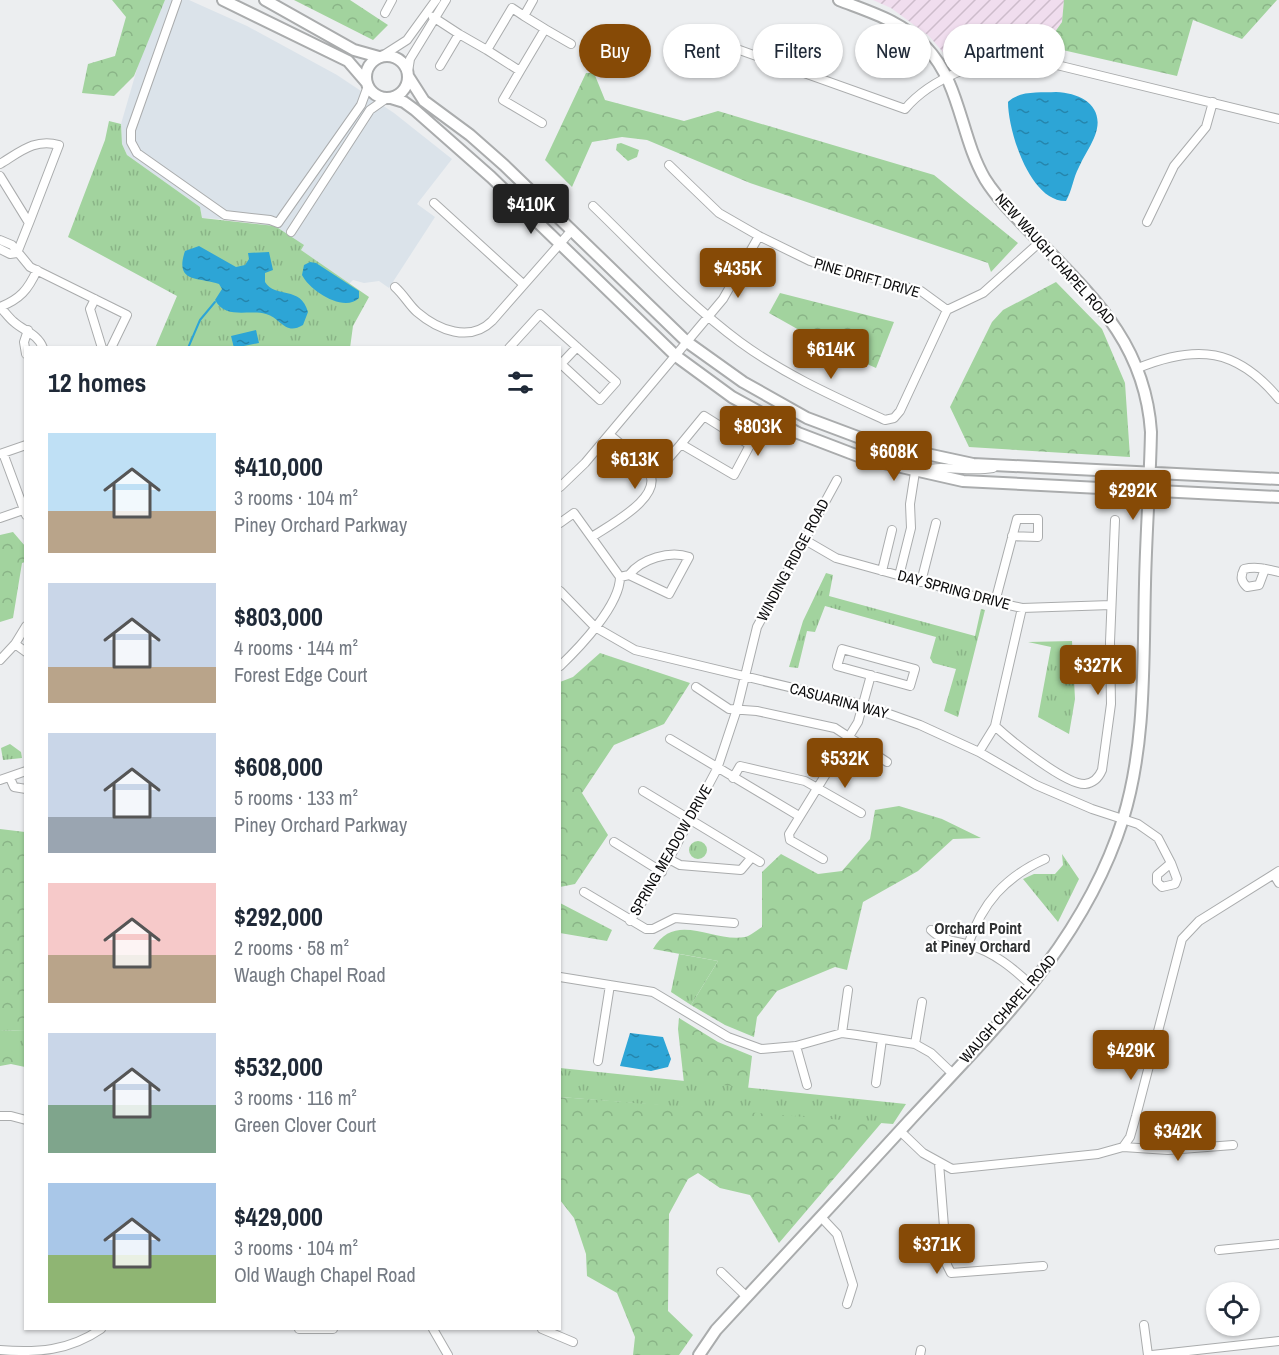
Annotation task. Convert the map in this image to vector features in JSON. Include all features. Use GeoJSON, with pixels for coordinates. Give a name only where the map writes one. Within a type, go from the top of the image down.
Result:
{"type":"FeatureCollection","features":[{"type":"Feature","properties":{"kind":"street"},"geometry":{"type":"LineString","coordinates":[[177,0],[138,103],[131,130],[131,142],[137,153],[225,215],[278,223],[361,105],[367,85],[367,70],[381,56],[407,40],[436,0]]}},
{"type":"Feature","properties":{"kind":"street"},"geometry":{"type":"LineString","coordinates":[[223,0],[348,61],[376,95],[404,102],[415,110],[491,177],[676,356],[732,397],[798,433],[866,459],[915,472],[992,483],[1279,497]]}},
{"type":"Feature","properties":{"kind":"street"},"geometry":{"type":"LineString","coordinates":[[265,0],[354,50],[395,57],[408,74],[423,101],[470,135],[687,342],[767,397],[838,431],[903,451],[998,466],[1279,479]]}},
{"type":"Feature","properties":{"kind":"street"},"geometry":{"type":"LineString","coordinates":[[385,13],[392,0]]}},
{"type":"Feature","properties":{"kind":"street"},"geometry":{"type":"LineString","coordinates":[[291,232],[370,110],[404,90],[410,59],[446,0]]}},
{"type":"Feature","properties":{"kind":"street"},"geometry":{"type":"LineString","coordinates":[[524,16],[533,0]]}},
{"type":"Feature","properties":{"kind":"street","name":"NEW WAUGH CHAPEL ROAD"},"geometry":{"type":"LineString","coordinates":[[838,0],[892,21],[909,31],[934,56],[948,79],[968,141],[985,179],[1009,210],[1104,310],[1124,339],[1138,368],[1150,418],[1150,473]]}},
{"type":"Feature","properties":{"kind":"street"},"geometry":{"type":"LineString","coordinates":[[487,50],[512,8],[571,44]]}},
{"type":"Feature","properties":{"kind":"street"},"geometry":{"type":"LineString","coordinates":[[426,14],[520,71]]}},
{"type":"Feature","properties":{"kind":"street"},"geometry":{"type":"LineString","coordinates":[[542,123],[503,100],[545,29]]}},
{"type":"Feature","properties":{"kind":"street"},"geometry":{"type":"LineString","coordinates":[[440,66],[459,34]]}},
{"type":"Feature","properties":{"kind":"street"},"geometry":{"type":"LineString","coordinates":[[741,51],[904,109],[924,92],[948,79],[995,60],[1024,57],[1279,119]]}},
{"type":"Feature","properties":{"kind":"street"},"geometry":{"type":"LineString","coordinates":[[1147,222],[1174,166],[1206,127],[1213,102]]}},
{"type":"Feature","properties":{"kind":"street"},"geometry":{"type":"LineString","coordinates":[[0,164],[34,144],[47,142],[59,145],[17,253]]}},
{"type":"Feature","properties":{"kind":"street","name":"PINE DRIFT DRIVE"},"geometry":{"type":"LineString","coordinates":[[669,165],[719,213],[759,236],[810,261],[921,291],[947,310]]}},
{"type":"Feature","properties":{"kind":"street"},"geometry":{"type":"LineString","coordinates":[[0,176],[28,223]]}},
{"type":"Feature","properties":{"kind":"street"},"geometry":{"type":"LineString","coordinates":[[434,203],[523,284]]}},
{"type":"Feature","properties":{"kind":"street"},"geometry":{"type":"LineString","coordinates":[[593,206],[708,316],[788,373],[885,420],[894,418],[900,411],[947,310],[983,293],[1040,242]]}},
{"type":"Feature","properties":{"kind":"street"},"geometry":{"type":"LineString","coordinates":[[396,287],[419,314],[455,333],[466,334],[486,327],[572,230]]}},
{"type":"Feature","properties":{"kind":"street"},"geometry":{"type":"LineString","coordinates":[[561,486],[610,435],[708,316],[739,274],[759,236]]}},
{"type":"Feature","properties":{"kind":"street"},"geometry":{"type":"LineString","coordinates":[[0,240],[12,245],[30,267],[127,315],[112,346]]}},
{"type":"Feature","properties":{"kind":"street"},"geometry":{"type":"LineString","coordinates":[[0,249],[10,254],[17,253]]}},
{"type":"Feature","properties":{"kind":"street"},"geometry":{"type":"LineString","coordinates":[[37,270],[29,288],[18,299],[0,307],[14,322],[28,330],[41,346]]}},
{"type":"Feature","properties":{"kind":"street"},"geometry":{"type":"LineString","coordinates":[[95,299],[90,309],[101,346]]}},
{"type":"Feature","properties":{"kind":"street"},"geometry":{"type":"LineString","coordinates":[[511,346],[540,314],[577,347],[616,382],[600,400],[561,364],[577,347]]}},
{"type":"Feature","properties":{"kind":"street"},"geometry":{"type":"LineString","coordinates":[[25,346],[28,330]]}},
{"type":"Feature","properties":{"kind":"street"},"geometry":{"type":"LineString","coordinates":[[1138,368],[1180,354],[1221,356],[1256,374],[1279,399]]}},
{"type":"Feature","properties":{"kind":"street"},"geometry":{"type":"LineString","coordinates":[[650,472],[662,466],[704,416],[750,445],[734,474],[681,444]]}},
{"type":"Feature","properties":{"kind":"street"},"geometry":{"type":"LineString","coordinates":[[592,537],[650,493],[652,484],[650,472],[610,435]]}},
{"type":"Feature","properties":{"kind":"street"},"geometry":{"type":"LineString","coordinates":[[24,446],[2,453],[24,508]]}},
{"type":"Feature","properties":{"kind":"street"},"geometry":{"type":"LineString","coordinates":[[915,472],[934,466],[967,471],[998,466]]}},
{"type":"Feature","properties":{"kind":"street"},"geometry":{"type":"LineString","coordinates":[[899,576],[911,528],[910,504],[915,472]]}},
{"type":"Feature","properties":{"kind":"street","name":"WAUGH CHAPEL ROAD"},"geometry":{"type":"LineString","coordinates":[[699,1355],[716,1330],[1032,986],[1078,921],[1102,874],[1123,819],[1133,776],[1140,725],[1150,473]]}},
{"type":"Feature","properties":{"kind":"street","name":"WINDING RIDGE ROAD"},"geometry":{"type":"LineString","coordinates":[[745,677],[757,627],[837,480]]}},
{"type":"Feature","properties":{"kind":"street"},"geometry":{"type":"LineString","coordinates":[[0,518],[24,511]]}},
{"type":"Feature","properties":{"kind":"street"},"geometry":{"type":"LineString","coordinates":[[561,522],[574,513],[620,577],[617,596],[595,627],[561,665]]}},
{"type":"Feature","properties":{"kind":"street"},"geometry":{"type":"LineString","coordinates":[[995,726],[1020,749],[1078,783],[1092,782],[1099,777],[1102,770],[1111,704],[1111,605],[1115,520]]}},
{"type":"Feature","properties":{"kind":"street"},"geometry":{"type":"LineString","coordinates":[[921,582],[936,523]]}},
{"type":"Feature","properties":{"kind":"street"},"geometry":{"type":"LineString","coordinates":[[882,571],[892,530]]}},
{"type":"Feature","properties":{"kind":"street"},"geometry":{"type":"LineString","coordinates":[[995,602],[1012,536]]}},
{"type":"Feature","properties":{"kind":"street","name":"DAY SPRING DRIVE"},"geometry":{"type":"LineString","coordinates":[[805,540],[836,558],[1022,608],[1111,605]]}},
{"type":"Feature","properties":{"kind":"street"},"geometry":{"type":"LineString","coordinates":[[620,577],[629,575],[669,594],[688,557],[681,554],[645,561],[635,567],[629,575]]}},
{"type":"Feature","properties":{"kind":"street"},"geometry":{"type":"LineString","coordinates":[[1265,569],[1279,572]]}},
{"type":"Feature","properties":{"kind":"street","name":"CASUARINA WAY"},"geometry":{"type":"LineString","coordinates":[[561,592],[595,627],[635,650],[864,705],[920,725],[979,752],[1036,785],[1092,809],[1138,824],[1154,834],[1171,863]]}},
{"type":"Feature","properties":{"kind":"street"},"geometry":{"type":"LineString","coordinates":[[979,752],[995,726],[1022,608]]}},
{"type":"Feature","properties":{"kind":"street"},"geometry":{"type":"LineString","coordinates":[[0,660],[15,644],[24,629]]}},
{"type":"Feature","properties":{"kind":"street"},"geometry":{"type":"LineString","coordinates":[[15,644],[24,651]]}},
{"type":"Feature","properties":{"kind":"street"},"geometry":{"type":"LineString","coordinates":[[842,649],[915,669],[910,686],[871,675],[837,666],[842,649]]}},
{"type":"Feature","properties":{"kind":"street"},"geometry":{"type":"LineString","coordinates":[[823,859],[790,840],[789,834],[858,722],[871,675]]}},
{"type":"Feature","properties":{"kind":"street","name":"SPRING MEADOW DRIVE"},"geometry":{"type":"LineString","coordinates":[[630,921],[691,822],[717,770],[737,710],[745,677]]}},
{"type":"Feature","properties":{"kind":"street"},"geometry":{"type":"LineString","coordinates":[[696,687],[729,709],[757,711],[835,729],[886,762]]}},
{"type":"Feature","properties":{"kind":"street"},"geometry":{"type":"LineString","coordinates":[[670,739],[717,770],[799,816]]}},
{"type":"Feature","properties":{"kind":"street"},"geometry":{"type":"LineString","coordinates":[[733,778],[740,766],[805,781],[861,813]]}},
{"type":"Feature","properties":{"kind":"street"},"geometry":{"type":"LineString","coordinates":[[0,780],[24,772]]}},
{"type":"Feature","properties":{"kind":"street"},"geometry":{"type":"LineString","coordinates":[[10,778],[14,787],[24,789]]}},
{"type":"Feature","properties":{"kind":"street"},"geometry":{"type":"LineString","coordinates":[[644,791],[756,860],[741,870],[680,865],[669,859]]}},
{"type":"Feature","properties":{"kind":"street"},"geometry":{"type":"LineString","coordinates":[[614,842],[662,872]]}},
{"type":"Feature","properties":{"kind":"street"},"geometry":{"type":"LineString","coordinates":[[968,945],[975,924],[995,892],[1009,878],[1045,859]]}},
{"type":"Feature","properties":{"kind":"street"},"geometry":{"type":"LineString","coordinates":[[1123,1147],[1130,1137],[1136,1116],[1182,939],[1199,921],[1276,873],[1279,883]]}},
{"type":"Feature","properties":{"kind":"street"},"geometry":{"type":"LineString","coordinates":[[584,892],[640,927],[653,929],[675,918],[734,923]]}},
{"type":"Feature","properties":{"kind":"street"},"geometry":{"type":"LineString","coordinates":[[931,930],[948,942],[968,945],[1000,960],[1032,986]]}},
{"type":"Feature","properties":{"kind":"street"},"geometry":{"type":"LineString","coordinates":[[561,977],[653,992],[665,997],[728,1037],[761,1049],[796,1046],[842,1033],[915,1044],[931,1053],[953,1074]]}},
{"type":"Feature","properties":{"kind":"street"},"geometry":{"type":"LineString","coordinates":[[598,1061],[610,986]]}},
{"type":"Feature","properties":{"kind":"street"},"geometry":{"type":"LineString","coordinates":[[842,1033],[848,990]]}},
{"type":"Feature","properties":{"kind":"street"},"geometry":{"type":"LineString","coordinates":[[915,1044],[922,1002]]}},
{"type":"Feature","properties":{"kind":"street"},"geometry":{"type":"LineString","coordinates":[[876,1083],[882,1039]]}},
{"type":"Feature","properties":{"kind":"street"},"geometry":{"type":"LineString","coordinates":[[796,1046],[807,1085]]}},
{"type":"Feature","properties":{"kind":"street"},"geometry":{"type":"LineString","coordinates":[[0,1116],[24,1119]]}},
{"type":"Feature","properties":{"kind":"street"},"geometry":{"type":"LineString","coordinates":[[900,1131],[939,1163],[960,1169],[1098,1154],[1123,1147],[1168,1150],[1233,1145]]}},
{"type":"Feature","properties":{"kind":"street"},"geometry":{"type":"LineString","coordinates":[[939,1163],[947,1265],[951,1273],[1043,1266]]}},
{"type":"Feature","properties":{"kind":"street"},"geometry":{"type":"LineString","coordinates":[[821,1217],[837,1234],[853,1285],[847,1304]]}},
{"type":"Feature","properties":{"kind":"street"},"geometry":{"type":"LineString","coordinates":[[1219,1250],[1279,1244]]}},
{"type":"Feature","properties":{"kind":"street"},"geometry":{"type":"LineString","coordinates":[[721,1272],[747,1297]]}},
{"type":"Feature","properties":{"kind":"street"},"geometry":{"type":"LineString","coordinates":[[1144,1325],[1150,1355],[1279,1341]]}},
{"type":"Feature","properties":{"kind":"street"},"geometry":{"type":"LineString","coordinates":[[0,1350],[32,1353],[61,1348],[99,1330]]}},
{"type":"Feature","properties":{"kind":"street"},"geometry":{"type":"LineString","coordinates":[[544,1330],[573,1342]]}},
{"type":"Feature","properties":{"kind":"street"},"geometry":{"type":"LineString","coordinates":[[435,1331],[448,1355]]}},
{"type":"Feature","properties":{"kind":"street"},"geometry":{"type":"LineString","coordinates":[[1239,1346],[1240,1355]]}},
{"type":"Feature","properties":{"kind":"shaded area"},"geometry":{"type":"Polygon","coordinates":[[[165,0],[189,0],[247,26],[337,75],[394,113],[452,159],[417,204],[435,217],[389,288],[379,281],[364,283],[353,280],[349,284],[301,250],[303,245],[254,221],[202,218],[200,207],[127,155],[122,144],[121,124],[139,62],[165,0]]]}},
{"type":"Feature","properties":{"kind":"shaded area"},"geometry":{"type":"Polygon","coordinates":[[[873,0],[1064,0],[1061,24],[943,24],[943,52],[931,38],[931,24],[913,24],[891,8],[873,0]]]}},
{"type":"Feature","properties":{"kind":"green space"},"geometry":{"type":"Polygon","coordinates":[[[112,0],[165,0],[134,76],[114,96],[82,93],[88,64],[115,56],[126,17],[112,0]]]}},
{"type":"Feature","properties":{"kind":"green space"},"geometry":{"type":"Polygon","coordinates":[[[294,0],[350,0],[388,25],[373,40],[294,0]]]}},
{"type":"Feature","properties":{"kind":"green space"},"geometry":{"type":"Polygon","coordinates":[[[1064,0],[1277,0],[1242,39],[1193,20],[1177,76],[1065,51],[1065,24],[1061,24],[1064,0]]]}},
{"type":"Feature","properties":{"kind":"green space"},"geometry":{"type":"Polygon","coordinates":[[[584,78],[596,78],[605,100],[684,121],[718,111],[934,175],[1018,243],[991,272],[988,263],[750,183],[647,140],[622,137],[592,142],[572,187],[545,160],[584,78]]]}},
{"type":"Feature","properties":{"kind":"green space"},"geometry":{"type":"Polygon","coordinates":[[[109,121],[121,124],[122,144],[127,155],[200,207],[202,218],[275,226],[304,245],[301,250],[369,297],[353,326],[350,346],[156,346],[177,296],[68,237],[105,140],[109,121]]]}},
{"type":"Feature","properties":{"kind":"green space"},"geometry":{"type":"Polygon","coordinates":[[[621,143],[639,150],[637,157],[628,161],[616,150],[617,144],[621,143]]]}},
{"type":"Feature","properties":{"kind":"green space"},"geometry":{"type":"Polygon","coordinates":[[[1056,282],[1102,329],[1125,383],[1130,457],[969,447],[950,407],[992,322],[1003,310],[1056,282]]]}},
{"type":"Feature","properties":{"kind":"green space"},"geometry":{"type":"Polygon","coordinates":[[[780,293],[894,322],[876,368],[831,348],[769,313],[780,293]]]}},
{"type":"Feature","properties":{"kind":"green space"},"geometry":{"type":"Polygon","coordinates":[[[13,532],[24,545],[24,562],[22,563],[13,618],[0,622],[0,535],[13,532]]]}},
{"type":"Feature","properties":{"kind":"green space"},"geometry":{"type":"Polygon","coordinates":[[[826,573],[833,575],[829,596],[975,636],[981,609],[985,610],[958,717],[944,711],[956,669],[933,663],[930,658],[936,637],[825,606],[815,632],[807,631],[798,668],[789,667],[803,621],[826,573]]]}},
{"type":"Feature","properties":{"kind":"green space"},"geometry":{"type":"Polygon","coordinates":[[[1072,641],[1075,699],[1069,734],[1038,717],[1051,647],[1028,642],[1072,641]]]}},
{"type":"Feature","properties":{"kind":"green space"},"geometry":{"type":"Polygon","coordinates":[[[600,653],[690,683],[664,724],[614,745],[582,793],[608,835],[575,884],[561,887],[561,682],[573,677],[600,653]]]}},
{"type":"Feature","properties":{"kind":"green space"},"geometry":{"type":"Polygon","coordinates":[[[10,744],[21,752],[22,758],[3,760],[1,748],[10,744]]]}},
{"type":"Feature","properties":{"kind":"green space"},"geometry":{"type":"Polygon","coordinates":[[[899,806],[942,819],[981,838],[953,839],[918,871],[863,902],[847,970],[835,967],[777,991],[757,1017],[754,1037],[725,1025],[691,1005],[718,961],[653,949],[662,938],[672,932],[683,930],[733,938],[749,935],[762,927],[762,872],[781,854],[818,874],[842,871],[870,839],[875,810],[899,806]]]}},
{"type":"Feature","properties":{"kind":"green space"},"geometry":{"type":"Polygon","coordinates":[[[0,829],[24,832],[24,1031],[0,1030],[0,829]]]}},
{"type":"Feature","properties":{"kind":"green space"},"geometry":{"type":"Polygon","coordinates":[[[694,841],[702,841],[707,846],[705,857],[694,859],[689,854],[689,846],[694,841]]]}},
{"type":"Feature","properties":{"kind":"green space"},"geometry":{"type":"Polygon","coordinates":[[[1062,854],[1079,879],[1058,922],[1023,879],[1034,874],[1055,874],[1063,865],[1062,854]]]}},
{"type":"Feature","properties":{"kind":"green space"},"geometry":{"type":"Polygon","coordinates":[[[561,904],[612,930],[607,941],[561,933],[561,904]]]}},
{"type":"Feature","properties":{"kind":"green space"},"geometry":{"type":"Polygon","coordinates":[[[679,954],[718,961],[691,1005],[671,992],[679,954]]]}},
{"type":"Feature","properties":{"kind":"green space"},"geometry":{"type":"Polygon","coordinates":[[[679,1018],[718,1042],[752,1056],[748,1089],[684,1083],[678,1029],[679,1018]]]}},
{"type":"Feature","properties":{"kind":"green space"},"geometry":{"type":"Polygon","coordinates":[[[0,1030],[24,1031],[24,1050],[0,1049],[0,1030]]]}},
{"type":"Feature","properties":{"kind":"green space"},"geometry":{"type":"Polygon","coordinates":[[[0,1048],[24,1048],[24,1067],[11,1064],[0,1066],[0,1048]]]}},
{"type":"Feature","properties":{"kind":"green space"},"geometry":{"type":"Polygon","coordinates":[[[561,1068],[906,1104],[893,1124],[561,1097],[561,1068]]]}},
{"type":"Feature","properties":{"kind":"green space"},"geometry":{"type":"Polygon","coordinates":[[[561,1097],[883,1121],[779,1243],[750,1195],[720,1188],[698,1173],[688,1179],[669,1214],[668,1311],[693,1335],[679,1355],[633,1355],[635,1337],[617,1293],[587,1276],[586,1254],[574,1218],[561,1201],[561,1097]]]}},
{"type":"Feature","properties":{"kind":"water"},"geometry":{"type":"Polygon","coordinates":[[[1056,92],[1075,95],[1083,99],[1090,104],[1097,118],[1094,138],[1077,171],[1066,201],[1053,198],[1032,178],[1023,163],[1009,115],[1008,102],[1013,98],[1030,93],[1056,92]]]}},
{"type":"Feature","properties":{"kind":"water"},"geometry":{"type":"Polygon","coordinates":[[[199,246],[236,267],[245,265],[249,259],[248,253],[269,252],[273,270],[265,273],[265,282],[275,290],[300,298],[308,312],[303,325],[292,328],[266,314],[225,310],[215,300],[222,289],[219,284],[190,277],[183,269],[185,251],[199,246]]]}},
{"type":"Feature","properties":{"kind":"water"},"geometry":{"type":"Polygon","coordinates":[[[310,262],[316,263],[359,291],[359,298],[353,302],[336,302],[320,293],[302,275],[304,265],[310,262]]]}},
{"type":"Feature","properties":{"kind":"water"},"geometry":{"type":"Polygon","coordinates":[[[256,330],[259,343],[234,346],[231,336],[256,330]]]}},
{"type":"Feature","properties":{"kind":"water"},"geometry":{"type":"Polygon","coordinates":[[[630,1033],[663,1037],[671,1059],[668,1067],[651,1071],[620,1066],[630,1033]]]}},
{"type":"Feature","properties":{"kind":"waterway"},"geometry":{"type":"LineString","coordinates":[[189,346],[200,320],[215,302]]}},
{"type":"Feature","properties":{"kind":"district","name":"Orchard Point at Piney Orchard"},"geometry":{"type":"Point","coordinates":[978,937]}}]}
